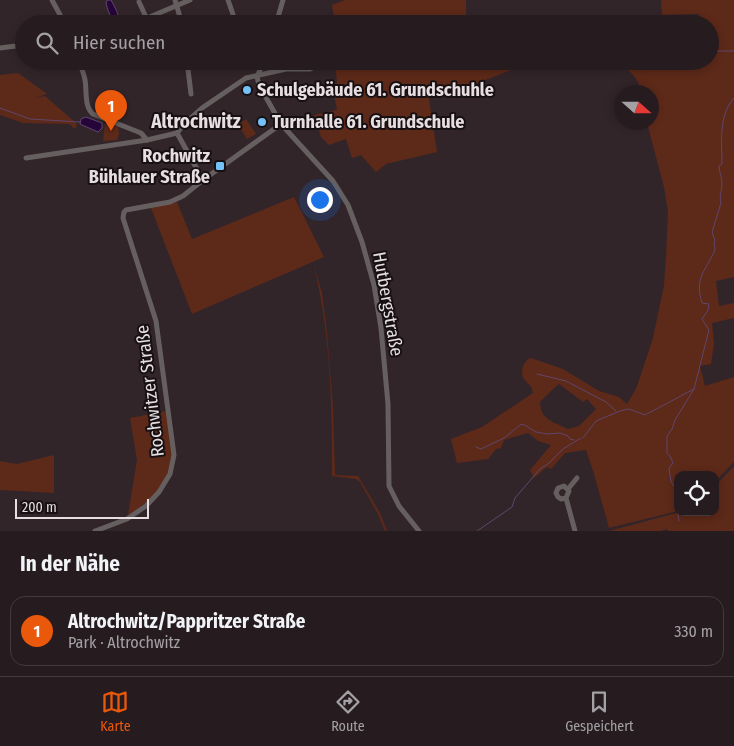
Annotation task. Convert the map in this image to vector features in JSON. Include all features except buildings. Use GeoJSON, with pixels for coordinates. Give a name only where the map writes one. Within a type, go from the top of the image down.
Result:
{"type":"FeatureCollection","features":[{"type":"Feature","properties":{"kind":"street"},"geometry":{"type":"LineString","coordinates":[[52,0],[60,15]]}},
{"type":"Feature","properties":{"kind":"street"},"geometry":{"type":"LineString","coordinates":[[150,15],[176,2],[190,0]]}},
{"type":"Feature","properties":{"kind":"street"},"geometry":{"type":"LineString","coordinates":[[228,0],[233,15]]}},
{"type":"Feature","properties":{"kind":"street"},"geometry":{"type":"LineString","coordinates":[[279,15],[283,0]]}},
{"type":"Feature","properties":{"kind":"street"},"geometry":{"type":"LineString","coordinates":[[139,2],[145,15]]}},
{"type":"Feature","properties":{"kind":"street"},"geometry":{"type":"LineString","coordinates":[[176,2],[180,15]]}},
{"type":"Feature","properties":{"kind":"street"},"geometry":{"type":"LineString","coordinates":[[0,48],[15,46]]}},
{"type":"Feature","properties":{"kind":"street"},"geometry":{"type":"LineString","coordinates":[[82,70],[85,78],[89,111],[141,133],[147,140]]}},
{"type":"Feature","properties":{"kind":"street"},"geometry":{"type":"LineString","coordinates":[[188,70],[191,94]]}},
{"type":"Feature","properties":{"kind":"street"},"geometry":{"type":"LineString","coordinates":[[258,76],[260,70]]}},
{"type":"Feature","properties":{"kind":"street"},"geometry":{"type":"LineString","coordinates":[[26,158],[147,140],[177,133],[194,115],[246,78],[286,70]]}},
{"type":"Feature","properties":{"kind":"street","name":"Hutbergstraße"},"geometry":{"type":"LineString","coordinates":[[258,76],[259,85],[281,124],[333,181],[348,205],[362,242],[374,285],[381,328],[388,404],[389,486],[399,506],[419,531]]}},
{"type":"Feature","properties":{"kind":"street"},"geometry":{"type":"LineString","coordinates":[[177,133],[202,180],[281,124]]}},
{"type":"Feature","properties":{"kind":"street","name":"Rochwitzer Straße"},"geometry":{"type":"LineString","coordinates":[[95,531],[127,519],[146,506],[160,492],[170,474],[174,455],[156,321],[123,218],[124,212],[176,200],[189,192],[202,180]]}},
{"type":"Feature","properties":{"kind":"street"},"geometry":{"type":"LineString","coordinates":[[574,531],[566,498],[569,494],[568,489],[578,478]]}},
{"type":"Feature","properties":{"kind":"street"},"geometry":{"type":"LineString","coordinates":[[566,498],[559,498],[556,491],[561,486],[568,489]]}},
{"type":"Feature","properties":{"kind":"shaded area"},"geometry":{"type":"Polygon","coordinates":[[[111,0],[118,15],[110,15],[106,2],[111,0]]]}},
{"type":"Feature","properties":{"kind":"shaded area"},"geometry":{"type":"Polygon","coordinates":[[[345,0],[466,0],[466,15],[334,15],[332,5],[345,0]]]}},
{"type":"Feature","properties":{"kind":"shaded area"},"geometry":{"type":"Polygon","coordinates":[[[661,0],[734,0],[734,277],[716,281],[719,306],[734,303],[734,318],[712,323],[714,343],[711,364],[700,366],[705,386],[734,377],[734,462],[719,478],[719,471],[674,471],[674,512],[609,528],[586,450],[565,453],[551,469],[547,467],[534,478],[530,470],[551,445],[538,441],[528,433],[504,440],[501,448],[496,449],[488,459],[457,463],[451,439],[482,427],[533,393],[532,388],[524,379],[522,373],[524,364],[531,358],[563,369],[599,391],[619,397],[627,404],[636,389],[653,338],[664,285],[668,212],[664,187],[649,130],[659,130],[659,85],[639,85],[633,74],[627,70],[719,70],[719,15],[662,15],[661,0]],[[559,384],[540,402],[542,413],[545,417],[568,429],[579,426],[596,409],[587,399],[583,402],[559,384]]]}},
{"type":"Feature","properties":{"kind":"shaded area"},"geometry":{"type":"Polygon","coordinates":[[[336,70],[512,70],[475,84],[428,92],[437,152],[386,164],[376,172],[361,155],[352,158],[346,139],[329,145],[321,137],[314,115],[337,110],[332,84],[337,83],[336,70]]]}},
{"type":"Feature","properties":{"kind":"shaded area"},"geometry":{"type":"Polygon","coordinates":[[[18,73],[47,94],[34,98],[45,96],[77,124],[75,129],[69,124],[23,123],[0,115],[0,75],[18,73]]]}},
{"type":"Feature","properties":{"kind":"shaded area"},"geometry":{"type":"Polygon","coordinates":[[[86,117],[102,123],[102,128],[98,132],[80,124],[81,119],[86,117]]]}},
{"type":"Feature","properties":{"kind":"shaded area"},"geometry":{"type":"Polygon","coordinates":[[[246,119],[256,134],[247,139],[238,125],[246,119]]]}},
{"type":"Feature","properties":{"kind":"shaded area"},"geometry":{"type":"Polygon","coordinates":[[[105,124],[118,127],[119,134],[117,140],[103,141],[105,124]]]}},
{"type":"Feature","properties":{"kind":"shaded area"},"geometry":{"type":"Polygon","coordinates":[[[294,197],[324,257],[192,314],[151,208],[177,202],[192,239],[294,197]]]}},
{"type":"Feature","properties":{"kind":"shaded area"},"geometry":{"type":"Polygon","coordinates":[[[313,263],[322,293],[327,333],[333,407],[335,475],[358,476],[380,513],[387,531],[385,531],[360,482],[356,479],[332,476],[332,422],[327,342],[324,315],[313,263]]]}},
{"type":"Feature","properties":{"kind":"shaded area"},"geometry":{"type":"Polygon","coordinates":[[[166,411],[172,454],[168,473],[164,482],[151,498],[128,515],[137,460],[130,418],[166,411]]]}},
{"type":"Feature","properties":{"kind":"shaded area"},"geometry":{"type":"Polygon","coordinates":[[[54,455],[54,493],[0,490],[0,461],[17,464],[54,455]]]}},
{"type":"Feature","properties":{"kind":"shaded area"},"geometry":{"type":"Polygon","coordinates":[[[734,466],[734,531],[668,531],[667,529],[661,531],[609,531],[674,514],[674,516],[719,516],[719,482],[734,466]]]}},
{"type":"Feature","properties":{"kind":"waterway"},"geometry":{"type":"LineString","coordinates":[[719,51],[734,51]]}},
{"type":"Feature","properties":{"kind":"waterway"},"geometry":{"type":"LineString","coordinates":[[583,438],[596,421],[629,409],[645,415],[694,389],[709,330],[702,319],[708,310],[709,304],[702,303],[699,287],[702,275],[715,250],[712,232],[721,203],[722,183],[719,166],[722,164],[722,129],[725,113],[734,98]]}},
{"type":"Feature","properties":{"kind":"waterway"},"geometry":{"type":"LineString","coordinates":[[0,108],[30,119],[80,122]]}},
{"type":"Feature","properties":{"kind":"waterway"},"geometry":{"type":"LineString","coordinates":[[537,374],[566,381],[606,402],[616,411]]}},
{"type":"Feature","properties":{"kind":"waterway"},"geometry":{"type":"LineString","coordinates":[[674,486],[671,482],[669,468],[673,463],[667,453],[667,436],[694,389]]}},
{"type":"Feature","properties":{"kind":"waterway"},"geometry":{"type":"LineString","coordinates":[[476,447],[481,449],[504,438],[523,424],[536,432],[560,433],[574,440]]}},
{"type":"Feature","properties":{"kind":"waterway"},"geometry":{"type":"LineString","coordinates":[[477,531],[512,507],[515,498],[540,469],[563,449],[581,438]]}},
{"type":"Feature","properties":{"kind":"waterway"},"geometry":{"type":"LineString","coordinates":[[678,516],[679,521]]}},
{"type":"Feature","properties":{"kind":"place","name":"Schulgebäude 61. Grundschuhle"},"geometry":{"type":"Point","coordinates":[247,90]}},
{"type":"Feature","properties":{"kind":"place","name":"Turnhalle 61. Grundschule"},"geometry":{"type":"Point","coordinates":[262,122]}},
{"type":"Feature","properties":{"kind":"place","name":"Altrochwitz/Pappritzer Straße"},"geometry":{"type":"Point","coordinates":[111,131]}},
{"type":"Feature","properties":{"kind":"place","name":"Rochwitz Bühlauer Straße"},"geometry":{"type":"Point","coordinates":[220,166]}},
{"type":"Feature","properties":{"kind":"district","name":"Altrochwitz"},"geometry":{"type":"Point","coordinates":[196,121]}}]}
